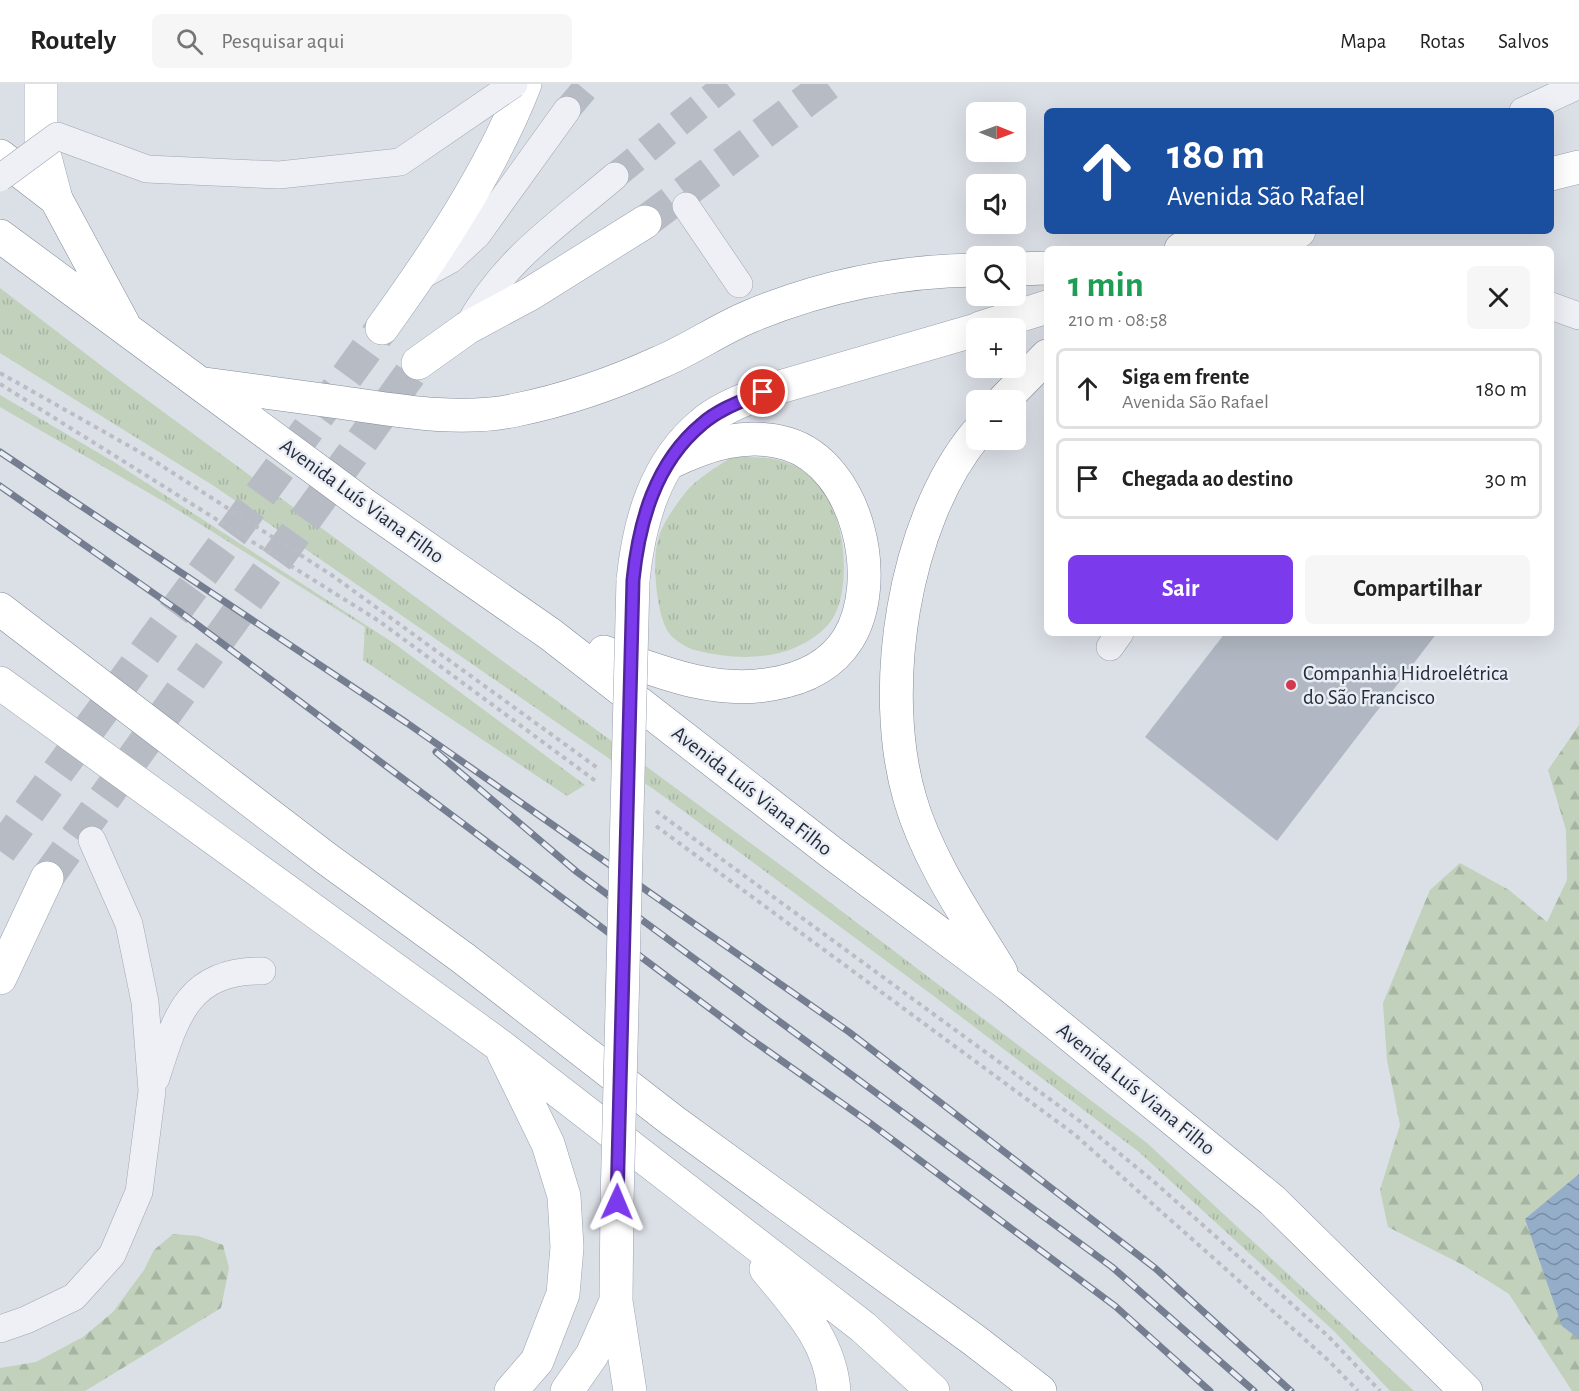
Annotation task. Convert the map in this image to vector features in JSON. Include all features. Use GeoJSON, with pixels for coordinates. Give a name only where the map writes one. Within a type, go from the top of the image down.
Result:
{"type":"FeatureCollection","features":[{"type":"Feature","properties":{"kind":"main road"},"geometry":{"type":"LineString","coordinates":[[42,84],[41,142],[56,199],[125,327]]}},
{"type":"Feature","properties":{"kind":"main road"},"geometry":{"type":"LineString","coordinates":[[382,328],[419,277],[482,172],[525,84]]}},
{"type":"Feature","properties":{"kind":"main road"},"geometry":{"type":"LineString","coordinates":[[0,156],[56,199]]}},
{"type":"Feature","properties":{"kind":"main road"},"geometry":{"type":"LineString","coordinates":[[1554,173],[1579,167]]}},
{"type":"Feature","properties":{"kind":"main road"},"geometry":{"type":"LineString","coordinates":[[418,363],[467,328],[530,294],[645,222]]}},
{"type":"Feature","properties":{"kind":"main road"},"geometry":{"type":"LineString","coordinates":[[1202,246],[1284,234]]}},
{"type":"Feature","properties":{"kind":"main road"},"geometry":{"type":"LineString","coordinates":[[1239,246],[1284,234]]}},
{"type":"Feature","properties":{"kind":"main road","name":"Avenida Luís Viana Filho"},"geometry":{"type":"LineString","coordinates":[[0,237],[52,278],[125,327],[363,504],[550,634],[832,853],[1010,986],[1272,1200],[1466,1391]]}},
{"type":"Feature","properties":{"kind":"main road"},"geometry":{"type":"LineString","coordinates":[[1026,269],[1044,268]]}},
{"type":"Feature","properties":{"kind":"main road"},"geometry":{"type":"LineString","coordinates":[[201,383],[388,410],[460,416],[514,411],[578,395],[659,363],[750,316],[800,298],[855,282],[931,271],[966,270]]}},
{"type":"Feature","properties":{"kind":"main road"},"geometry":{"type":"LineString","coordinates":[[1012,318],[1044,308]]}},
{"type":"Feature","properties":{"kind":"main road"},"geometry":{"type":"LineString","coordinates":[[630,1391],[616,1301],[617,1202],[633,580],[643,515],[669,463],[683,442],[703,422],[729,406],[763,392],[835,369],[966,332]]}},
{"type":"Feature","properties":{"kind":"main road"},"geometry":{"type":"LineString","coordinates":[[1014,390],[1044,359]]}},
{"type":"Feature","properties":{"kind":"main road"},"geometry":{"type":"LineString","coordinates":[[550,634],[681,679],[740,687],[771,685],[796,679],[820,668],[848,639],[857,619],[863,593],[861,542],[848,500],[822,465],[788,444],[741,439],[715,444],[669,463]]}},
{"type":"Feature","properties":{"kind":"main road"},"geometry":{"type":"LineString","coordinates":[[966,450],[949,478],[922,539],[909,580],[899,641],[894,694],[898,746],[910,801],[932,853],[1010,986]]}},
{"type":"Feature","properties":{"kind":"main road"},"geometry":{"type":"LineString","coordinates":[[0,609],[318,852],[463,958],[673,1121],[974,1340],[1040,1391]]}},
{"type":"Feature","properties":{"kind":"main road"},"geometry":{"type":"LineString","coordinates":[[0,683],[499,1045],[863,1327],[933,1391]]}},
{"type":"Feature","properties":{"kind":"main road"},"geometry":{"type":"LineString","coordinates":[[0,978],[47,878]]}},
{"type":"Feature","properties":{"kind":"main road"},"geometry":{"type":"LineString","coordinates":[[499,1045],[548,1144],[564,1196],[567,1247],[563,1294],[537,1361],[512,1391]]}},
{"type":"Feature","properties":{"kind":"main road"},"geometry":{"type":"LineString","coordinates":[[735,1230],[818,1333],[831,1365],[834,1391]]}},
{"type":"Feature","properties":{"kind":"main road"},"geometry":{"type":"LineString","coordinates":[[567,1391],[592,1355],[616,1301]]}},
{"type":"Feature","properties":{"kind":"street"},"geometry":{"type":"LineString","coordinates":[[0,178],[57,136],[147,169],[279,175],[400,162],[514,84]]}},
{"type":"Feature","properties":{"kind":"street"},"geometry":{"type":"LineString","coordinates":[[1529,108],[1579,85]]}},
{"type":"Feature","properties":{"kind":"street"},"geometry":{"type":"LineString","coordinates":[[419,277],[450,260],[477,235],[567,110]]}},
{"type":"Feature","properties":{"kind":"street"},"geometry":{"type":"LineString","coordinates":[[467,328],[480,303],[507,269],[615,176]]}},
{"type":"Feature","properties":{"kind":"street"},"geometry":{"type":"LineString","coordinates":[[686,206],[739,284]]}},
{"type":"Feature","properties":{"kind":"street"},"geometry":{"type":"LineString","coordinates":[[92,840],[129,924],[145,1002],[152,1091]]}},
{"type":"Feature","properties":{"kind":"street"},"geometry":{"type":"LineString","coordinates":[[0,1329],[26,1320],[74,1297],[112,1255],[139,1192],[152,1091],[173,1027],[189,998],[214,980],[237,970],[262,971]]}},
{"type":"Feature","properties":{"kind":"path"},"geometry":{"type":"LineString","coordinates":[[0,372],[145,455],[333,576],[604,773]]}},
{"type":"Feature","properties":{"kind":"path"},"geometry":{"type":"LineString","coordinates":[[0,384],[379,621],[601,785]]}},
{"type":"Feature","properties":{"kind":"path"},"geometry":{"type":"LineString","coordinates":[[653,808],[1081,1122],[1152,1180],[1329,1337],[1380,1391]]}},
{"type":"Feature","properties":{"kind":"path"},"geometry":{"type":"LineString","coordinates":[[649,821],[1074,1134],[1329,1361],[1358,1391]]}},
{"type":"Feature","properties":{"kind":"green space"},"geometry":{"type":"Polygon","coordinates":[[[0,288],[124,383],[790,872],[1147,1143],[1414,1391],[1390,1391],[1335,1332],[1139,1152],[931,994],[659,793],[214,486],[0,353],[0,288]]]}},
{"type":"Feature","properties":{"kind":"green space"},"geometry":{"type":"Polygon","coordinates":[[[0,395],[114,462],[395,644],[585,785],[567,796],[363,660],[365,627],[168,504],[0,407],[0,395]]]}},
{"type":"Feature","properties":{"kind":"green space"},"geometry":{"type":"Polygon","coordinates":[[[732,457],[769,458],[783,461],[810,475],[829,497],[841,534],[844,576],[836,613],[827,626],[813,638],[782,652],[765,656],[730,656],[692,649],[669,633],[658,601],[655,560],[662,528],[673,509],[695,482],[732,457]]]}},
{"type":"Feature","properties":{"kind":"green space"},"geometry":{"type":"Polygon","coordinates":[[[1579,725],[1579,1391],[1572,1391],[1509,1294],[1463,1265],[1388,1227],[1380,1190],[1400,1125],[1387,1060],[1383,1003],[1430,890],[1460,863],[1509,890],[1547,922],[1567,880],[1566,830],[1548,770],[1579,725]]]}},
{"type":"Feature","properties":{"kind":"green space"},"geometry":{"type":"Polygon","coordinates":[[[173,1234],[198,1236],[223,1245],[229,1268],[221,1308],[85,1391],[0,1391],[0,1368],[36,1362],[83,1337],[113,1312],[144,1270],[154,1250],[173,1234]]]}},
{"type":"Feature","properties":{"kind":"water"},"geometry":{"type":"Polygon","coordinates":[[[1579,1174],[1579,1339],[1562,1326],[1525,1219],[1579,1174]]]}},
{"type":"Feature","properties":{"kind":"building","name":"Companhia Hidroelétrica do São Francisco"},"geometry":{"type":"Polygon","coordinates":[[[1223,636],[1435,636],[1277,841],[1145,737],[1223,636]]]}},
{"type":"Feature","properties":{"kind":"tunnel"},"geometry":{"type":"LineString","coordinates":[[567,110],[589,84]]}},
{"type":"Feature","properties":{"kind":"tunnel"},"geometry":{"type":"LineString","coordinates":[[615,176],[727,84]]}},
{"type":"Feature","properties":{"kind":"tunnel"},"geometry":{"type":"LineString","coordinates":[[645,222],[828,84]]}},
{"type":"Feature","properties":{"kind":"tunnel"},"geometry":{"type":"LineString","coordinates":[[0,851],[382,328]]}},
{"type":"Feature","properties":{"kind":"tunnel"},"geometry":{"type":"LineString","coordinates":[[47,878],[418,363]]}},
{"type":"Feature","properties":{"kind":"railway"},"geometry":{"type":"LineString","coordinates":[[0,452],[407,723],[849,1032],[1155,1268],[1291,1391]]}},
{"type":"Feature","properties":{"kind":"railway"},"geometry":{"type":"LineString","coordinates":[[0,486],[179,611],[748,1037],[870,1123],[1115,1306],[1210,1391]]}},
{"type":"Feature","properties":{"kind":"railway"},"geometry":{"type":"LineString","coordinates":[[436,752],[577,872],[1112,1267],[1254,1391]]}},
{"type":"Feature","properties":{"kind":"place","name":"Companhia Hidroelétrica do São Francisco"},"geometry":{"type":"Point","coordinates":[1291,685]}},
{"type":"Feature","properties":{"kind":"route"},"geometry":{"type":"LineString","coordinates":[[617,1202],[633,580],[637,545],[643,515],[654,489],[683,442],[703,422],[729,406],[763,392]]}}]}
